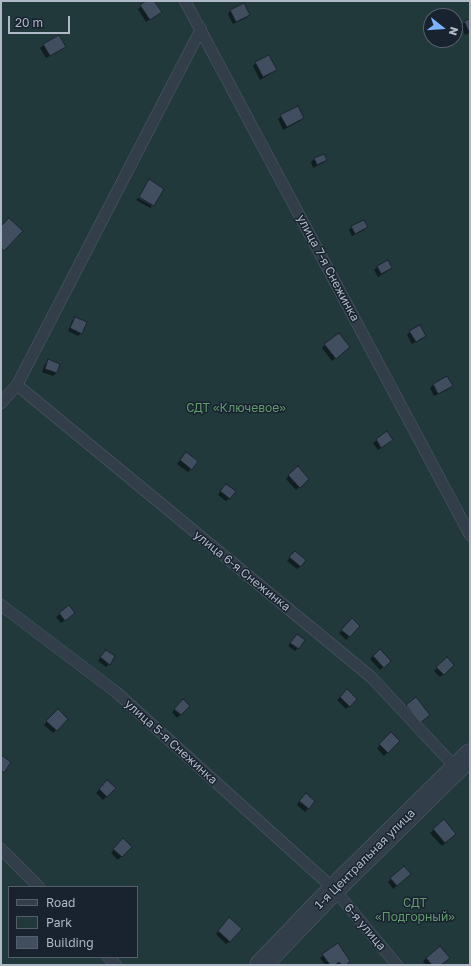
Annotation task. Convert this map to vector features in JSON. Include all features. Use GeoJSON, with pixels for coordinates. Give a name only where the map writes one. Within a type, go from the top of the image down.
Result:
{"type":"FeatureCollection","features":[{"type":"Feature","properties":{"kind":"street","name":"1-я Центральная улица"},"geometry":{"type":"LineString","coordinates":[[261,965],[334,889],[463,761]]}},
{"type":"Feature","properties":{"kind":"lane","name":"улица 7-я Снежинка"},"geometry":{"type":"LineString","coordinates":[[185,1],[470,535]]}},
{"type":"Feature","properties":{"kind":"lane"},"geometry":{"type":"LineString","coordinates":[[1,402],[17,385],[201,29]]}},
{"type":"Feature","properties":{"kind":"lane","name":"улица 6-я Снежинка"},"geometry":{"type":"LineString","coordinates":[[17,385],[371,677],[463,761]]}},
{"type":"Feature","properties":{"kind":"lane","name":"улица 5-я Снежинка"},"geometry":{"type":"LineString","coordinates":[[1,605],[116,692],[334,889]]}},
{"type":"Feature","properties":{"kind":"lane"},"geometry":{"type":"LineString","coordinates":[[1,849],[38,886]]}},
{"type":"Feature","properties":{"kind":"lane","name":"6-я улица"},"geometry":{"type":"LineString","coordinates":[[334,889],[397,965]]}},
{"type":"Feature","properties":{"kind":"green space","name":"СДТ «Ключевое»"},"geometry":{"type":"Polygon","coordinates":[[[1,1],[470,1],[470,965],[1,965],[1,1]]]}},
{"type":"Feature","properties":{"kind":"building"},"geometry":{"type":"Polygon","coordinates":[[[146,1],[154,1],[162,12],[150,20],[140,5],[146,1]]]}},
{"type":"Feature","properties":{"kind":"building"},"geometry":{"type":"Polygon","coordinates":[[[244,3],[250,15],[236,22],[230,10],[244,3]]]}},
{"type":"Feature","properties":{"kind":"building"},"geometry":{"type":"Polygon","coordinates":[[[470,19],[470,32],[469,32],[464,21],[470,19]]]}},
{"type":"Feature","properties":{"kind":"building"},"geometry":{"type":"Polygon","coordinates":[[[59,35],[66,47],[50,56],[43,44],[59,35]]]}},
{"type":"Feature","properties":{"kind":"building"},"geometry":{"type":"Polygon","coordinates":[[[269,55],[277,70],[263,77],[255,62],[269,55]]]}},
{"type":"Feature","properties":{"kind":"building"},"geometry":{"type":"Polygon","coordinates":[[[298,106],[304,118],[287,127],[280,115],[298,106]]]}},
{"type":"Feature","properties":{"kind":"building"},"geometry":{"type":"Polygon","coordinates":[[[324,154],[327,160],[317,165],[314,158],[324,154]]]}},
{"type":"Feature","properties":{"kind":"building"},"geometry":{"type":"Polygon","coordinates":[[[149,179],[164,189],[154,206],[139,197],[149,179]]]}},
{"type":"Feature","properties":{"kind":"building"},"geometry":{"type":"Polygon","coordinates":[[[9,218],[23,231],[4,251],[1,248],[1,226],[9,218]]]}},
{"type":"Feature","properties":{"kind":"building"},"geometry":{"type":"Polygon","coordinates":[[[364,220],[368,227],[355,234],[351,226],[364,220]]]}},
{"type":"Feature","properties":{"kind":"building"},"geometry":{"type":"Polygon","coordinates":[[[388,260],[392,268],[381,274],[377,266],[388,260]]]}},
{"type":"Feature","properties":{"kind":"building"},"geometry":{"type":"Polygon","coordinates":[[[75,317],[87,322],[82,334],[70,328],[75,317]]]}},
{"type":"Feature","properties":{"kind":"building"},"geometry":{"type":"Polygon","coordinates":[[[420,325],[426,336],[416,342],[409,331],[420,325]]]}},
{"type":"Feature","properties":{"kind":"building"},"geometry":{"type":"Polygon","coordinates":[[[339,333],[350,347],[336,359],[324,344],[339,333]]]}},
{"type":"Feature","properties":{"kind":"building"},"geometry":{"type":"Polygon","coordinates":[[[48,359],[60,364],[57,373],[45,369],[48,359]]]}},
{"type":"Feature","properties":{"kind":"building"},"geometry":{"type":"Polygon","coordinates":[[[447,376],[453,386],[438,394],[433,384],[447,376]]]}},
{"type":"Feature","properties":{"kind":"building"},"geometry":{"type":"Polygon","coordinates":[[[387,431],[393,440],[381,448],[376,439],[387,431]]]}},
{"type":"Feature","properties":{"kind":"building"},"geometry":{"type":"Polygon","coordinates":[[[186,452],[198,461],[192,470],[180,460],[186,452]]]}},
{"type":"Feature","properties":{"kind":"building"},"geometry":{"type":"Polygon","coordinates":[[[298,466],[309,479],[300,488],[288,475],[298,466]]]}},
{"type":"Feature","properties":{"kind":"building"},"geometry":{"type":"Polygon","coordinates":[[[226,484],[236,491],[230,499],[220,491],[226,484]]]}},
{"type":"Feature","properties":{"kind":"building"},"geometry":{"type":"Polygon","coordinates":[[[295,551],[306,560],[301,567],[289,557],[295,551]]]}},
{"type":"Feature","properties":{"kind":"building"},"geometry":{"type":"Polygon","coordinates":[[[69,605],[75,613],[65,621],[59,613],[69,605]]]}},
{"type":"Feature","properties":{"kind":"building"},"geometry":{"type":"Polygon","coordinates":[[[352,618],[360,626],[350,637],[341,630],[352,618]]]}},
{"type":"Feature","properties":{"kind":"building"},"geometry":{"type":"Polygon","coordinates":[[[297,634],[305,640],[299,649],[290,643],[297,634]]]}},
{"type":"Feature","properties":{"kind":"building"},"geometry":{"type":"Polygon","coordinates":[[[380,649],[391,661],[384,668],[373,656],[380,649]]]}},
{"type":"Feature","properties":{"kind":"building"},"geometry":{"type":"Polygon","coordinates":[[[106,650],[115,656],[110,665],[100,657],[106,650]]]}},
{"type":"Feature","properties":{"kind":"building"},"geometry":{"type":"Polygon","coordinates":[[[447,657],[454,665],[444,675],[436,667],[447,657]]]}},
{"type":"Feature","properties":{"kind":"building"},"geometry":{"type":"Polygon","coordinates":[[[347,689],[357,699],[350,707],[340,697],[347,689]]]}},
{"type":"Feature","properties":{"kind":"building"},"geometry":{"type":"Polygon","coordinates":[[[416,697],[430,715],[420,723],[406,705],[416,697]]]}},
{"type":"Feature","properties":{"kind":"building"},"geometry":{"type":"Polygon","coordinates":[[[183,699],[190,706],[181,715],[174,709],[183,699]]]}},
{"type":"Feature","properties":{"kind":"building"},"geometry":{"type":"Polygon","coordinates":[[[58,709],[68,719],[57,731],[46,721],[58,709]]]}},
{"type":"Feature","properties":{"kind":"building"},"geometry":{"type":"Polygon","coordinates":[[[391,732],[400,741],[388,753],[379,744],[391,732]]]}},
{"type":"Feature","properties":{"kind":"building"},"geometry":{"type":"Polygon","coordinates":[[[1,755],[11,762],[4,773],[1,770],[1,755]]]}},
{"type":"Feature","properties":{"kind":"building"},"geometry":{"type":"Polygon","coordinates":[[[107,780],[116,788],[107,797],[99,789],[107,780]]]}},
{"type":"Feature","properties":{"kind":"building"},"geometry":{"type":"Polygon","coordinates":[[[306,793],[315,801],[309,809],[299,801],[306,793]]]}},
{"type":"Feature","properties":{"kind":"building"},"geometry":{"type":"Polygon","coordinates":[[[444,819],[456,834],[445,843],[433,829],[444,819]]]}},
{"type":"Feature","properties":{"kind":"building"},"geometry":{"type":"Polygon","coordinates":[[[123,838],[132,847],[122,857],[113,849],[123,838]]]}},
{"type":"Feature","properties":{"kind":"building"},"geometry":{"type":"Polygon","coordinates":[[[404,866],[411,874],[397,886],[390,878],[404,866]]]}},
{"type":"Feature","properties":{"kind":"building"},"geometry":{"type":"Polygon","coordinates":[[[229,917],[242,929],[230,942],[218,931],[229,917]]]}},
{"type":"Feature","properties":{"kind":"building"},"geometry":{"type":"Polygon","coordinates":[[[338,943],[350,961],[346,965],[342,965],[339,962],[335,965],[330,965],[322,954],[338,943]]]}},
{"type":"Feature","properties":{"kind":"building"},"geometry":{"type":"Polygon","coordinates":[[[440,946],[450,958],[441,965],[432,965],[426,958],[440,946]]]}},
{"type":"Feature","properties":{"kind":"park label","name":"СДТ «Подгорный»"},"geometry":{"type":"Point","coordinates":[415,910]}}]}
